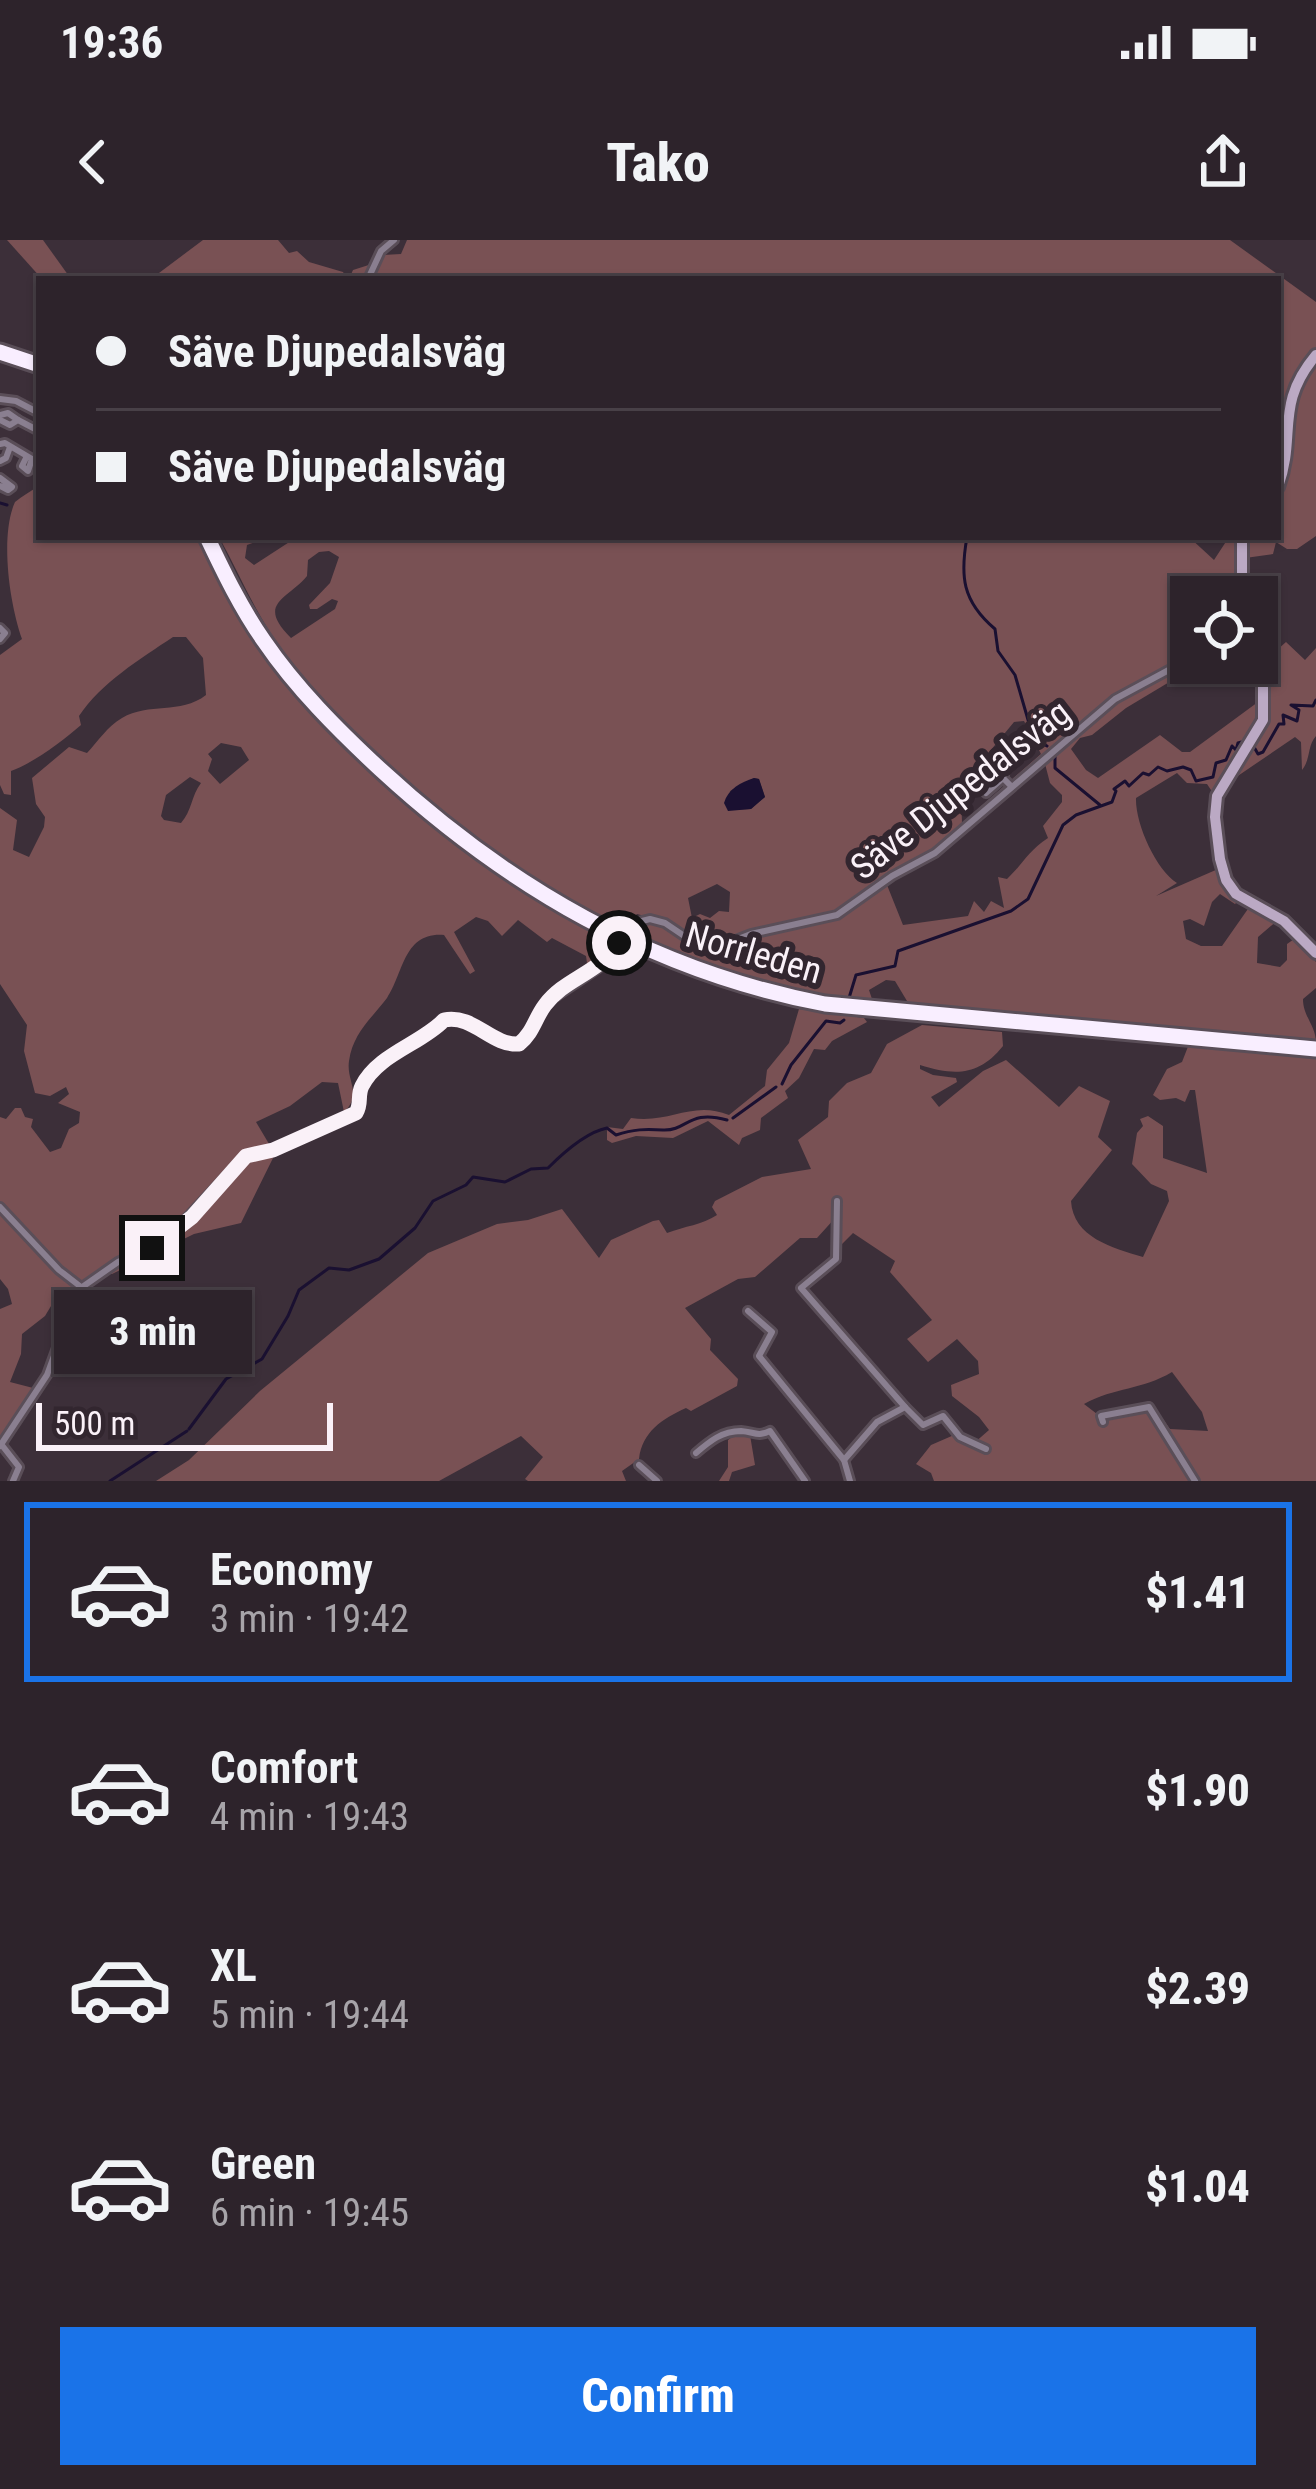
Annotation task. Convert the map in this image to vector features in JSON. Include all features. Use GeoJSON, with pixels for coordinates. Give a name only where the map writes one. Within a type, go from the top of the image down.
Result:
{"type":"FeatureCollection","features":[{"type":"Feature","properties":{"kind":"highway"},"geometry":{"type":"LineString","coordinates":[[0,352],[36,364]]}},
{"type":"Feature","properties":{"kind":"highway","name":"Norrleden"},"geometry":{"type":"LineString","coordinates":[[209,540],[263,640],[372,761],[452,831],[518,880],[627,942],[745,986],[856,1009],[1316,1048]]}},
{"type":"Feature","properties":{"kind":"street"},"geometry":{"type":"LineString","coordinates":[[369,276],[380,251],[394,240]]}},
{"type":"Feature","properties":{"kind":"street"},"geometry":{"type":"LineString","coordinates":[[1281,476],[1290,396],[1316,355]]}},
{"type":"Feature","properties":{"kind":"street"},"geometry":{"type":"LineString","coordinates":[[0,399],[36,411]]}},
{"type":"Feature","properties":{"kind":"street"},"geometry":{"type":"LineString","coordinates":[[0,417],[10,424],[18,420],[36,432]]}},
{"type":"Feature","properties":{"kind":"street"},"geometry":{"type":"LineString","coordinates":[[0,444],[26,458]]}},
{"type":"Feature","properties":{"kind":"street"},"geometry":{"type":"LineString","coordinates":[[0,461],[10,447]]}},
{"type":"Feature","properties":{"kind":"street"},"geometry":{"type":"LineString","coordinates":[[1242,540],[1242,576]]}},
{"type":"Feature","properties":{"kind":"street"},"geometry":{"type":"LineString","coordinates":[[0,628],[5,632],[0,639]]}},
{"type":"Feature","properties":{"kind":"street","name":"Säve Djupedalsväg"},"geometry":{"type":"LineString","coordinates":[[625,934],[638,920],[650,919],[712,949],[751,934],[837,915],[935,853],[1006,782],[1115,699],[1170,669]]}},
{"type":"Feature","properties":{"kind":"street"},"geometry":{"type":"LineString","coordinates":[[1263,684],[1258,733],[1233,764],[1218,793],[1215,817],[1220,859],[1233,891],[1284,921],[1316,953]]}},
{"type":"Feature","properties":{"kind":"street"},"geometry":{"type":"LineString","coordinates":[[986,793],[1006,782],[1012,746]]}},
{"type":"Feature","properties":{"kind":"street"},"geometry":{"type":"LineString","coordinates":[[13,1481],[19,1467],[1,1445],[47,1375],[70,1302],[81,1286],[167,1239],[246,1156],[273,1150],[356,1113],[368,1079],[396,1052],[430,1034],[446,1018],[472,1023],[508,1045],[521,1043],[548,1000],[603,964],[619,943]]}},
{"type":"Feature","properties":{"kind":"street"},"geometry":{"type":"LineString","coordinates":[[837,1201],[836,1259],[800,1288],[923,1425],[943,1416],[960,1437],[986,1449]]}},
{"type":"Feature","properties":{"kind":"street"},"geometry":{"type":"LineString","coordinates":[[0,1207],[59,1270],[81,1286]]}},
{"type":"Feature","properties":{"kind":"street"},"geometry":{"type":"LineString","coordinates":[[748,1312],[772,1331],[760,1359],[844,1460],[850,1481]]}},
{"type":"Feature","properties":{"kind":"street"},"geometry":{"type":"LineString","coordinates":[[1103,1422],[1101,1416],[1148,1406],[1195,1481]]}},
{"type":"Feature","properties":{"kind":"street"},"geometry":{"type":"LineString","coordinates":[[844,1460],[877,1422],[905,1407]]}},
{"type":"Feature","properties":{"kind":"street"},"geometry":{"type":"LineString","coordinates":[[697,1453],[719,1436],[740,1431],[760,1436],[770,1431],[805,1481]]}},
{"type":"Feature","properties":{"kind":"street"},"geometry":{"type":"LineString","coordinates":[[639,1465],[657,1481]]}},
{"type":"Feature","properties":{"kind":"shaded area"},"geometry":{"type":"Polygon","coordinates":[[[7,240],[43,240],[69,276],[39,276],[7,240]]]}},
{"type":"Feature","properties":{"kind":"shaded area"},"geometry":{"type":"Polygon","coordinates":[[[203,240],[278,240],[289,253],[297,251],[309,262],[345,276],[155,276],[203,240]]]}},
{"type":"Feature","properties":{"kind":"shaded area"},"geometry":{"type":"Polygon","coordinates":[[[407,240],[1230,240],[1280,276],[350,276],[353,270],[383,255],[401,254],[407,240]]]}},
{"type":"Feature","properties":{"kind":"shaded area"},"geometry":{"type":"Polygon","coordinates":[[[1281,277],[1316,302],[1316,536],[1297,549],[1276,542],[1273,554],[1238,559],[1235,576],[1170,576],[1170,682],[1092,735],[1080,738],[1071,749],[1098,778],[1160,735],[1182,752],[1190,752],[1258,702],[1256,722],[1213,793],[1207,784],[1187,783],[1177,773],[1136,798],[1137,808],[1155,857],[1177,883],[1156,896],[1218,869],[1239,900],[1235,904],[1220,894],[1204,926],[1183,921],[1186,939],[1201,946],[1222,946],[1250,906],[1278,920],[1258,937],[1257,963],[1280,967],[1287,960],[1287,944],[1297,937],[1316,962],[1316,988],[1303,999],[1316,1043],[873,1007],[772,988],[628,936],[641,921],[669,927],[705,952],[761,933],[826,920],[859,904],[877,890],[872,886],[844,910],[709,946],[668,922],[637,914],[621,929],[603,920],[485,848],[348,726],[273,637],[221,540],[261,540],[247,545],[245,558],[254,565],[292,540],[1192,540],[1214,560],[1227,540],[1281,540],[1281,277]],[[329,551],[308,560],[307,576],[278,603],[276,617],[291,638],[335,609],[338,601],[332,599],[317,609],[309,605],[330,583],[339,557],[329,551]],[[1024,721],[1014,722],[967,779],[961,791],[962,823],[1041,754],[1024,721]],[[1044,760],[922,862],[894,877],[887,885],[903,925],[968,916],[974,901],[984,912],[991,901],[1004,908],[998,877],[1007,879],[1048,838],[1043,826],[1062,802],[1062,795],[1050,783],[1044,760]],[[759,779],[730,791],[728,810],[751,809],[765,797],[759,779]],[[717,884],[688,898],[692,918],[729,912],[730,892],[717,884]],[[886,980],[869,990],[874,1005],[910,1006],[895,981],[886,980]]]}},
{"type":"Feature","properties":{"kind":"shaded area"},"geometry":{"type":"Polygon","coordinates":[[[36,488],[36,540],[202,540],[253,640],[275,666],[485,863],[615,944],[600,965],[588,970],[586,956],[552,938],[547,942],[518,920],[502,936],[488,921],[476,917],[454,932],[475,971],[470,974],[444,935],[420,940],[406,956],[387,998],[354,1042],[349,1068],[352,1099],[344,1112],[338,1083],[322,1082],[290,1106],[256,1122],[275,1154],[241,1223],[194,1234],[112,1274],[60,1291],[45,1316],[22,1334],[21,1354],[10,1382],[37,1389],[0,1443],[0,1309],[12,1304],[0,1279],[0,1117],[6,1119],[21,1108],[25,1117],[33,1119],[31,1127],[50,1152],[61,1148],[69,1129],[79,1123],[80,1112],[58,1103],[69,1094],[66,1087],[50,1096],[35,1093],[24,1051],[27,1025],[0,984],[0,808],[17,820],[13,850],[29,857],[45,817],[36,804],[32,778],[69,747],[87,753],[107,730],[132,713],[186,705],[206,695],[203,658],[186,637],[173,637],[98,693],[79,716],[81,725],[74,731],[11,771],[11,795],[4,794],[0,785],[0,655],[22,639],[7,550],[15,502],[36,488]],[[221,743],[208,754],[212,759],[208,771],[220,784],[249,760],[241,747],[221,743]],[[190,777],[166,795],[164,820],[181,823],[201,783],[190,777]]]}},
{"type":"Feature","properties":{"kind":"shaded area"},"geometry":{"type":"Polygon","coordinates":[[[1286,642],[1305,660],[1316,648],[1316,736],[1302,770],[1301,742],[1295,737],[1226,784],[1268,704],[1267,684],[1278,684],[1278,649],[1286,642]]]}},
{"type":"Feature","properties":{"kind":"shaded area"},"geometry":{"type":"Polygon","coordinates":[[[759,779],[765,797],[751,809],[728,811],[724,803],[729,794],[759,779]]]}},
{"type":"Feature","properties":{"kind":"shaded area"},"geometry":{"type":"Polygon","coordinates":[[[799,1009],[867,1022],[832,1041],[825,1050],[814,1049],[799,1078],[785,1091],[788,1098],[761,1118],[760,1130],[742,1138],[739,1145],[708,1121],[673,1138],[607,1140],[607,1127],[623,1129],[631,1118],[704,1110],[729,1115],[765,1086],[767,1070],[789,1043],[799,1009]]]}},
{"type":"Feature","properties":{"kind":"shaded area"},"geometry":{"type":"Polygon","coordinates":[[[922,1025],[1002,1032],[1003,1046],[975,1068],[955,1072],[920,1065],[933,1075],[956,1078],[957,1082],[931,1097],[939,1107],[983,1071],[1006,1060],[1059,1107],[1079,1086],[1110,1101],[1098,1137],[1112,1150],[1071,1201],[1073,1213],[1096,1239],[1143,1257],[1169,1201],[1167,1191],[1151,1184],[1132,1164],[1137,1133],[1143,1126],[1140,1119],[1148,1116],[1163,1126],[1163,1158],[1207,1173],[1195,1090],[1190,1090],[1185,1102],[1153,1095],[1167,1069],[1182,1062],[1189,1044],[1316,1055],[1316,1481],[934,1481],[931,1473],[916,1464],[931,1445],[954,1435],[973,1444],[989,1430],[952,1396],[951,1385],[979,1374],[978,1361],[957,1339],[928,1362],[907,1339],[932,1320],[890,1272],[895,1261],[853,1233],[839,1247],[836,1217],[817,1238],[800,1238],[755,1277],[738,1279],[685,1308],[711,1339],[710,1350],[738,1379],[737,1386],[661,1422],[644,1441],[639,1459],[622,1471],[626,1481],[528,1481],[525,1479],[543,1457],[521,1436],[439,1481],[156,1481],[189,1460],[260,1391],[428,1253],[497,1224],[562,1209],[599,1258],[611,1240],[653,1221],[659,1220],[667,1233],[699,1223],[717,1215],[712,1207],[715,1201],[762,1177],[811,1169],[798,1140],[828,1117],[829,1101],[847,1083],[871,1073],[887,1044],[922,1025]],[[1172,1372],[1084,1404],[1097,1414],[1150,1401],[1170,1429],[1208,1431],[1202,1412],[1172,1372]]]}},
{"type":"Feature","properties":{"kind":"shaded area"},"geometry":{"type":"Polygon","coordinates":[[[737,1433],[750,1435],[755,1465],[732,1472],[729,1481],[719,1481],[728,1467],[728,1440],[737,1433]]]}},
{"type":"Feature","properties":{"kind":"waterway"},"geometry":{"type":"LineString","coordinates":[[0,503],[7,505]]}},
{"type":"Feature","properties":{"kind":"waterway"},"geometry":{"type":"LineString","coordinates":[[967,540],[964,576],[970,598],[995,629],[998,651],[1015,675],[1031,730],[1047,746]]}},
{"type":"Feature","properties":{"kind":"waterway"},"geometry":{"type":"LineString","coordinates":[[1254,747],[1258,754],[1263,752],[1279,724],[1284,724],[1283,715],[1297,721],[1299,710],[1291,705],[1313,706],[1316,700]]}},
{"type":"Feature","properties":{"kind":"waterway"},"geometry":{"type":"LineString","coordinates":[[849,998],[856,975],[895,966],[898,951],[1011,911],[1028,899],[1063,825],[1112,802],[1114,789],[1125,781],[1129,786],[1158,767],[1167,771],[1183,767],[1191,770],[1196,781],[1213,777],[1216,763],[1226,760],[1232,746],[1236,750],[1245,741]]}},
{"type":"Feature","properties":{"kind":"waterway"},"geometry":{"type":"LineString","coordinates":[[1055,756],[1055,768],[1100,805]]}},
{"type":"Feature","properties":{"kind":"waterway"},"geometry":{"type":"LineString","coordinates":[[782,1084],[826,1021],[844,1020]]}},
{"type":"Feature","properties":{"kind":"waterway"},"geometry":{"type":"LineString","coordinates":[[733,1118],[776,1087]]}},
{"type":"Feature","properties":{"kind":"waterway"},"geometry":{"type":"LineString","coordinates":[[189,1429],[226,1379],[262,1359],[299,1290],[329,1268],[349,1270],[379,1259],[415,1228],[433,1201],[473,1177],[505,1182],[531,1169],[548,1168],[583,1138],[607,1128],[616,1135],[671,1129],[704,1117],[727,1120]]}},
{"type":"Feature","properties":{"kind":"waterway"},"geometry":{"type":"LineString","coordinates":[[110,1481],[187,1431]]}},
{"type":"Feature","properties":{"kind":"route"},"geometry":{"type":"LineString","coordinates":[[152,1248],[192,1217],[238,1161],[356,1113],[368,1079],[396,1052],[430,1034],[444,1020],[463,1019],[503,1042],[519,1044],[529,1036],[548,1000],[603,964],[619,943]]}}]}
